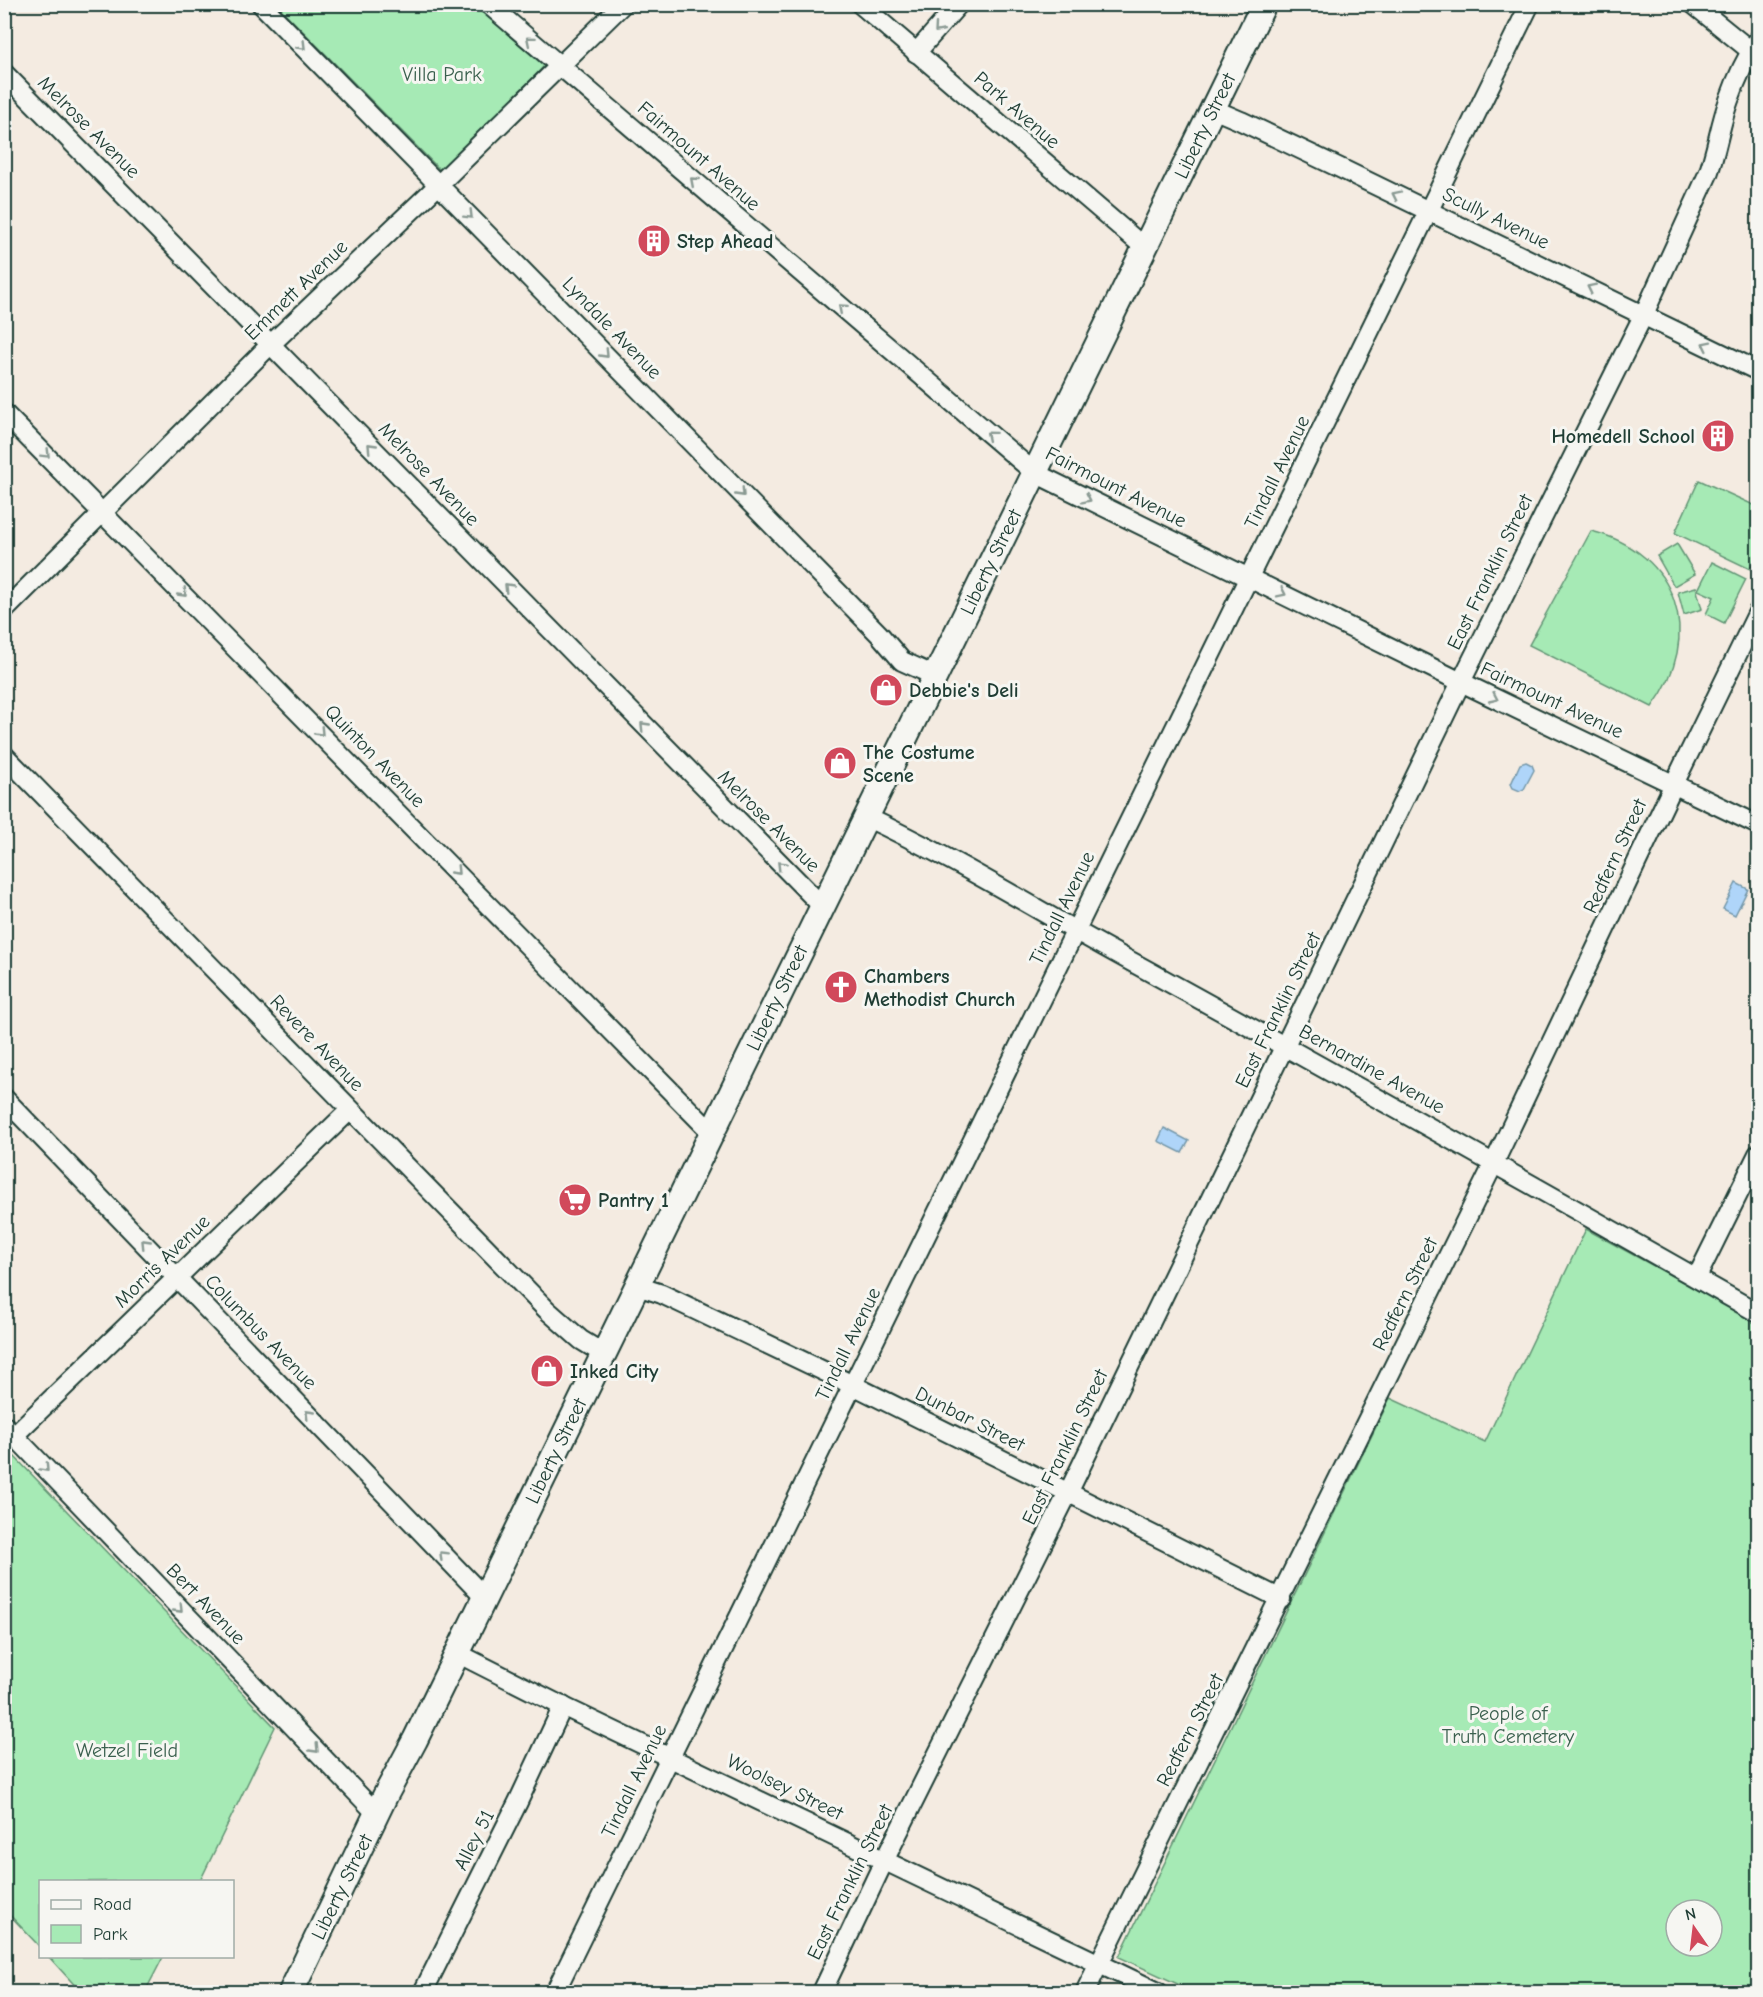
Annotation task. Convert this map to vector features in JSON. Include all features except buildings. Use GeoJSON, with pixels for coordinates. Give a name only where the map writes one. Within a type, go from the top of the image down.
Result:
{"type":"FeatureCollection","features":[{"type":"Feature","properties":{"kind":"street","name":"Lyndale Avenue"},"geometry":{"type":"LineString","coordinates":[[261,4],[879,634],[902,661],[935,676]]}},
{"type":"Feature","properties":{"kind":"street","name":"Fairmount Avenue"},"geometry":{"type":"LineString","coordinates":[[488,4],[1035,473],[1758,825]]}},
{"type":"Feature","properties":{"kind":"street","name":"Emmett Avenue"},"geometry":{"type":"LineString","coordinates":[[4,611],[270,345],[623,4]]}},
{"type":"Feature","properties":{"kind":"street","name":"Park Avenue"},"geometry":{"type":"LineString","coordinates":[[860,4],[1145,248]]}},
{"type":"Feature","properties":{"kind":"street"},"geometry":{"type":"LineString","coordinates":[[916,53],[959,4]]}},
{"type":"Feature","properties":{"kind":"street","name":"Liberty Street"},"geometry":{"type":"LineString","coordinates":[[291,1992],[1264,4]]}},
{"type":"Feature","properties":{"kind":"street","name":"Tindall Avenue"},"geometry":{"type":"LineString","coordinates":[[555,1992],[1530,4]]}},
{"type":"Feature","properties":{"kind":"street"},"geometry":{"type":"LineString","coordinates":[[1693,4],[1755,46]]}},
{"type":"Feature","properties":{"kind":"street","name":"East Franklin Street"},"geometry":{"type":"LineString","coordinates":[[822,1992],[884,1861],[1068,1493],[1461,682],[1644,314],[1708,174],[1716,154],[1729,100],[1755,46]]}},
{"type":"Feature","properties":{"kind":"street","name":"Melrose Avenue"},"geometry":{"type":"LineString","coordinates":[[4,73],[822,906]]}},
{"type":"Feature","properties":{"kind":"street","name":"Scully Avenue"},"geometry":{"type":"LineString","coordinates":[[1213,109],[1430,211],[1758,371]]}},
{"type":"Feature","properties":{"kind":"street","name":"Quinton Avenue"},"geometry":{"type":"LineString","coordinates":[[4,413],[104,512],[712,1133]]}},
{"type":"Feature","properties":{"kind":"street","name":"Redfern Street"},"geometry":{"type":"LineString","coordinates":[[1085,1992],[1281,1599],[1494,1163],[1758,612]]}},
{"type":"Feature","properties":{"kind":"street","name":"Revere Avenue"},"geometry":{"type":"LineString","coordinates":[[4,755],[547,1310],[581,1340],[604,1354]]}},
{"type":"Feature","properties":{"kind":"street","name":"Bernardine Avenue"},"geometry":{"type":"LineString","coordinates":[[866,817],[943,855],[1758,1312]]}},
{"type":"Feature","properties":{"kind":"street","name":"Columbus Avenue"},"geometry":{"type":"LineString","coordinates":[[4,1098],[484,1597]]}},
{"type":"Feature","properties":{"kind":"street","name":"Morris Avenue"},"geometry":{"type":"LineString","coordinates":[[8,1435],[178,1277],[350,1110]]}},
{"type":"Feature","properties":{"kind":"street"},"geometry":{"type":"LineString","coordinates":[[1697,1278],[1758,1154]]}},
{"type":"Feature","properties":{"kind":"street","name":"Dunbar Street"},"geometry":{"type":"LineString","coordinates":[[637,1286],[662,1294],[853,1386],[1281,1599]]}},
{"type":"Feature","properties":{"kind":"street","name":"Bert Avenue"},"geometry":{"type":"LineString","coordinates":[[8,1435],[377,1814]]}},
{"type":"Feature","properties":{"kind":"street","name":"Woolsey Street"},"geometry":{"type":"LineString","coordinates":[[457,1653],[1158,1992]]}},
{"type":"Feature","properties":{"kind":"street","name":"Alley 51"},"geometry":{"type":"LineString","coordinates":[[423,1992],[563,1706]]}},
{"type":"Feature","properties":{"kind":"green space","name":"Villa Park"},"geometry":{"type":"Polygon","coordinates":[[[277,5],[474,5],[545,65],[443,173],[277,5]]]}},
{"type":"Feature","properties":{"kind":"green space"},"geometry":{"type":"Polygon","coordinates":[[[1699,480],[1758,507],[1758,551],[1750,569],[1675,533],[1699,480]]]}},
{"type":"Feature","properties":{"kind":"green space"},"geometry":{"type":"Polygon","coordinates":[[[1591,531],[1621,542],[1645,558],[1663,577],[1674,601],[1679,626],[1677,653],[1668,680],[1652,707],[1529,645],[1591,531]]]}},
{"type":"Feature","properties":{"kind":"green space"},"geometry":{"type":"Polygon","coordinates":[[[1677,544],[1695,574],[1674,586],[1657,556],[1677,544]]]}},
{"type":"Feature","properties":{"kind":"green space"},"geometry":{"type":"Polygon","coordinates":[[[1712,562],[1746,579],[1724,623],[1706,614],[1714,597],[1698,590],[1712,562]]]}},
{"type":"Feature","properties":{"kind":"green space"},"geometry":{"type":"Polygon","coordinates":[[[1696,587],[1702,609],[1684,615],[1678,592],[1696,587]]]}},
{"type":"Feature","properties":{"kind":"green space","name":"People of Truth Cemetery"},"geometry":{"type":"Polygon","coordinates":[[[1586,1229],[1758,1323],[1758,1992],[1195,1992],[1119,1957],[1390,1398],[1485,1442],[1586,1229]]]}},
{"type":"Feature","properties":{"kind":"green space","name":"Wetzel Field"},"geometry":{"type":"Polygon","coordinates":[[[13,1455],[275,1727],[200,1880],[39,1880],[39,1946],[5,1910],[4,1463],[13,1455]]]}},
{"type":"Feature","properties":{"kind":"green space"},"geometry":{"type":"Polygon","coordinates":[[[50,1958],[162,1958],[145,1992],[81,1992],[50,1958]]]}},
{"type":"Feature","properties":{"kind":"water"},"geometry":{"type":"Polygon","coordinates":[[[1526,762],[1532,765],[1534,770],[1524,789],[1520,791],[1513,788],[1511,784],[1520,764],[1526,762]]]}},
{"type":"Feature","properties":{"kind":"water"},"geometry":{"type":"Polygon","coordinates":[[[1736,883],[1748,889],[1735,915],[1723,909],[1736,883]]]}},
{"type":"Feature","properties":{"kind":"water"},"geometry":{"type":"Polygon","coordinates":[[[1164,1128],[1189,1141],[1182,1153],[1158,1141],[1164,1128]]]}},
{"type":"Feature","properties":{"kind":"place","name":"Step Ahead"},"geometry":{"type":"Point","coordinates":[654,241]}},
{"type":"Feature","properties":{"kind":"place","name":"Homedell School"},"geometry":{"type":"Point","coordinates":[1718,436]}},
{"type":"Feature","properties":{"kind":"place","name":"Debbie's Deli"},"geometry":{"type":"Point","coordinates":[886,690]}},
{"type":"Feature","properties":{"kind":"place","name":"The Costume Scene"},"geometry":{"type":"Point","coordinates":[840,763]}},
{"type":"Feature","properties":{"kind":"place","name":"Chambers Methodist Church"},"geometry":{"type":"Point","coordinates":[841,987]}},
{"type":"Feature","properties":{"kind":"place","name":"Pantry 1"},"geometry":{"type":"Point","coordinates":[575,1200]}},
{"type":"Feature","properties":{"kind":"place","name":"Inked City"},"geometry":{"type":"Point","coordinates":[547,1371]}}]}
